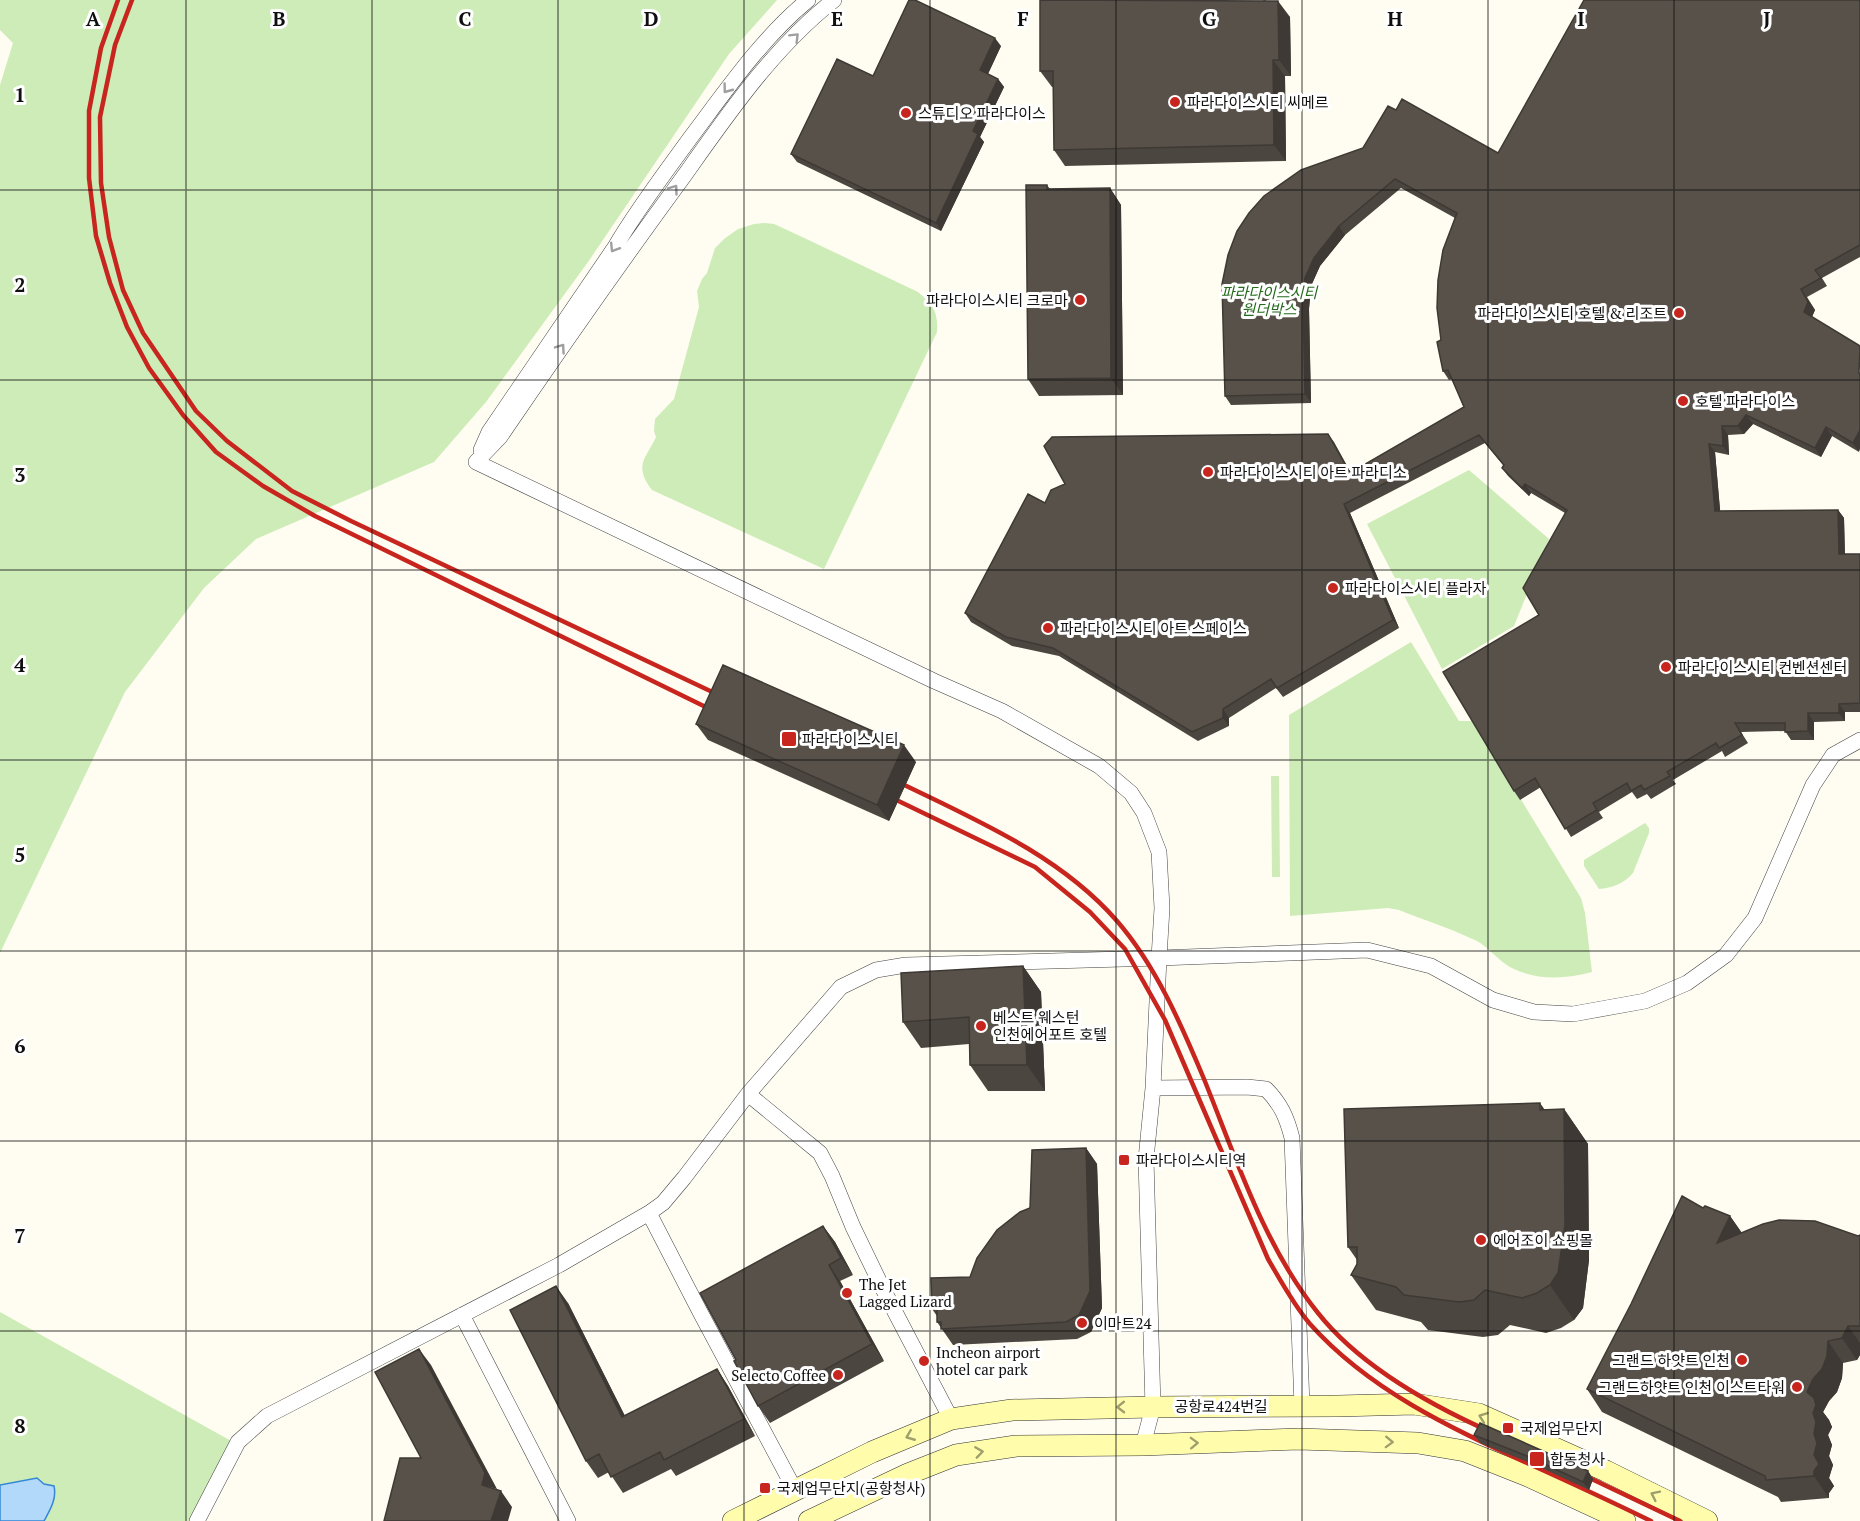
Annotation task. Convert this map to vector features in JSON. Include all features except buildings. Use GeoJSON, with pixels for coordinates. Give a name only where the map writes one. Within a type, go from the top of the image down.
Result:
{"type":"FeatureCollection","features":[{"type":"Feature","properties":{"kind":"street"},"geometry":{"type":"LineString","coordinates":[[476,462],[489,432],[615,247],[632,218],[746,64],[808,0]]}},
{"type":"Feature","properties":{"kind":"street"},"geometry":{"type":"LineString","coordinates":[[476,462],[500,437],[619,264],[727,116],[789,42],[834,0]]}},
{"type":"Feature","properties":{"kind":"street"},"geometry":{"type":"LineString","coordinates":[[476,462],[934,681],[1002,711],[1099,766],[1131,793],[1144,813],[1159,852],[1162,908],[1153,1088],[1146,1159],[1153,1407],[1143,1445]]}},
{"type":"Feature","properties":{"kind":"street"},"geometry":{"type":"LineString","coordinates":[[197,1521],[238,1442],[267,1416],[559,1265],[663,1203],[748,1094],[841,987],[876,970],[906,965],[959,962],[1159,958],[1367,950],[1431,966],[1493,1000],[1534,1012],[1573,1014],[1645,1001],[1687,983],[1726,955],[1755,918],[1813,784],[1833,755],[1860,740]]}},
{"type":"Feature","properties":{"kind":"street"},"geometry":{"type":"LineString","coordinates":[[1153,1088],[1247,1087],[1266,1089],[1278,1100],[1287,1116],[1292,1138],[1302,1406]]}},
{"type":"Feature","properties":{"kind":"street"},"geometry":{"type":"LineString","coordinates":[[748,1094],[820,1154],[883,1289],[951,1419]]}},
{"type":"Feature","properties":{"kind":"street"},"geometry":{"type":"LineString","coordinates":[[649,1213],[795,1490]]}},
{"type":"Feature","properties":{"kind":"street"},"geometry":{"type":"LineString","coordinates":[[462,1315],[568,1521]]}},
{"type":"Feature","properties":{"kind":"street","name":"공항로424번길"},"geometry":{"type":"LineString","coordinates":[[733,1521],[872,1452],[951,1419],[1012,1410],[1414,1404],[1479,1414],[1545,1442],[1707,1521]]}},
{"type":"Feature","properties":{"kind":"street"},"geometry":{"type":"LineString","coordinates":[[809,1521],[908,1474],[956,1455],[1016,1446],[1299,1440],[1418,1443],[1465,1450],[1625,1521]]}},
{"type":"Feature","properties":{"kind":"green space"},"geometry":{"type":"Polygon","coordinates":[[[0,0],[777,0],[729,54],[588,262],[486,402],[434,462],[256,539],[204,588],[125,692],[0,953],[0,85],[13,43],[0,30],[0,0]]]}},
{"type":"Feature","properties":{"kind":"green space"},"geometry":{"type":"Polygon","coordinates":[[[765,223],[774,224],[918,292],[931,305],[937,319],[937,332],[824,569],[652,490],[643,474],[643,462],[656,437],[655,419],[674,399],[699,307],[697,291],[707,273],[715,248],[738,229],[765,223]]]}},
{"type":"Feature","properties":{"kind":"green space"},"geometry":{"type":"Polygon","coordinates":[[[1469,470],[1549,539],[1514,626],[1442,669],[1367,524],[1469,470]]]}},
{"type":"Feature","properties":{"kind":"green space"},"geometry":{"type":"Polygon","coordinates":[[[1411,642],[1459,721],[1473,721],[1581,898],[1592,972],[1572,976],[1541,977],[1520,972],[1477,941],[1399,910],[1388,908],[1290,916],[1289,715],[1411,642]]]}},
{"type":"Feature","properties":{"kind":"green space"},"geometry":{"type":"Polygon","coordinates":[[[1271,776],[1279,776],[1280,877],[1272,877],[1271,776]]]}},
{"type":"Feature","properties":{"kind":"green space"},"geometry":{"type":"Polygon","coordinates":[[[1645,823],[1649,828],[1649,833],[1633,873],[1618,884],[1599,889],[1584,866],[1584,860],[1645,823]]]}},
{"type":"Feature","properties":{"kind":"green space"},"geometry":{"type":"Polygon","coordinates":[[[0,1312],[233,1442],[194,1521],[0,1521],[0,1312]]]}},
{"type":"Feature","properties":{"kind":"water"},"geometry":{"type":"Polygon","coordinates":[[[37,1478],[44,1484],[54,1486],[55,1491],[51,1509],[44,1521],[0,1521],[0,1485],[37,1478]]]}},
{"type":"Feature","properties":{"kind":"railway"},"geometry":{"type":"LineString","coordinates":[[118,0],[101,48],[89,111],[89,178],[96,236],[110,283],[127,327],[149,368],[183,415],[216,452],[263,486],[315,516],[720,714]]}},
{"type":"Feature","properties":{"kind":"railway"},"geometry":{"type":"LineString","coordinates":[[132,0],[115,45],[100,117],[101,183],[109,237],[123,290],[143,333],[196,411],[227,441],[292,491],[725,698]]}},
{"type":"Feature","properties":{"kind":"railway"},"geometry":{"type":"LineString","coordinates":[[890,778],[981,822],[1040,856],[1068,875],[1117,921],[1156,976],[1195,1058],[1267,1230],[1299,1287],[1318,1313],[1354,1350],[1398,1383],[1493,1433]]}},
{"type":"Feature","properties":{"kind":"railway"},"geometry":{"type":"LineString","coordinates":[[884,794],[1035,867],[1090,912],[1125,949],[1165,1020],[1268,1259],[1304,1316],[1333,1347],[1384,1387],[1440,1421],[1651,1521]]}},
{"type":"Feature","properties":{"kind":"railway"},"geometry":{"type":"LineString","coordinates":[[1577,1472],[1680,1521]]}},
{"type":"Feature","properties":{"kind":"place","name":"파라다이스시티 씨메르"},"geometry":{"type":"Point","coordinates":[1175,102]}},
{"type":"Feature","properties":{"kind":"place","name":"스튜디오 파라다이스"},"geometry":{"type":"Point","coordinates":[906,113]}},
{"type":"Feature","properties":{"kind":"place","name":"파라다이스시티 크로마"},"geometry":{"type":"Point","coordinates":[1080,300]}},
{"type":"Feature","properties":{"kind":"place","name":"파라다이스시티 호텔 & 리조트"},"geometry":{"type":"Point","coordinates":[1679,313]}},
{"type":"Feature","properties":{"kind":"place","name":"호텔 파라다이스"},"geometry":{"type":"Point","coordinates":[1683,401]}},
{"type":"Feature","properties":{"kind":"place","name":"파라다이스시티 아트 파라디소"},"geometry":{"type":"Point","coordinates":[1208,472]}},
{"type":"Feature","properties":{"kind":"place","name":"파라다이스시티 플라자"},"geometry":{"type":"Point","coordinates":[1333,588]}},
{"type":"Feature","properties":{"kind":"place","name":"파라다이스시티 아트 스페이스"},"geometry":{"type":"Point","coordinates":[1048,628]}},
{"type":"Feature","properties":{"kind":"place","name":"파라다이스시티 컨벤션센터"},"geometry":{"type":"Point","coordinates":[1666,667]}},
{"type":"Feature","properties":{"kind":"place","name":"파라다이스시티"},"geometry":{"type":"Point","coordinates":[789,739]}},
{"type":"Feature","properties":{"kind":"place","name":"베스트 웨스턴 인천에어포트 호텔"},"geometry":{"type":"Point","coordinates":[981,1026]}},
{"type":"Feature","properties":{"kind":"place","name":"파라다이스시티역"},"geometry":{"type":"Point","coordinates":[1124,1160]}},
{"type":"Feature","properties":{"kind":"place","name":"에어조이 쇼핑몰"},"geometry":{"type":"Point","coordinates":[1481,1240]}},
{"type":"Feature","properties":{"kind":"place","name":"The Jet Lagged Lizard"},"geometry":{"type":"Point","coordinates":[847,1293]}},
{"type":"Feature","properties":{"kind":"place","name":"이마트24"},"geometry":{"type":"Point","coordinates":[1082,1323]}},
{"type":"Feature","properties":{"kind":"place","name":"그랜드 하얏트 인천"},"geometry":{"type":"Point","coordinates":[1742,1360]}},
{"type":"Feature","properties":{"kind":"place","name":"Incheon airport hotel car park"},"geometry":{"type":"Point","coordinates":[924,1361]}},
{"type":"Feature","properties":{"kind":"place","name":"Selecto Coffee"},"geometry":{"type":"Point","coordinates":[838,1375]}},
{"type":"Feature","properties":{"kind":"place","name":"그랜드하얏트 인천 이스트타워"},"geometry":{"type":"Point","coordinates":[1797,1387]}},
{"type":"Feature","properties":{"kind":"place","name":"국제업무단지"},"geometry":{"type":"Point","coordinates":[1508,1428]}},
{"type":"Feature","properties":{"kind":"place","name":"합동청사"},"geometry":{"type":"Point","coordinates":[1537,1459]}},
{"type":"Feature","properties":{"kind":"place","name":"국제업무단지(공항청사)"},"geometry":{"type":"Point","coordinates":[765,1488]}},
{"type":"Feature","properties":{"kind":"park label","name":"파라다이스시티 원더박스"},"geometry":{"type":"Point","coordinates":[1269,300]}}]}
